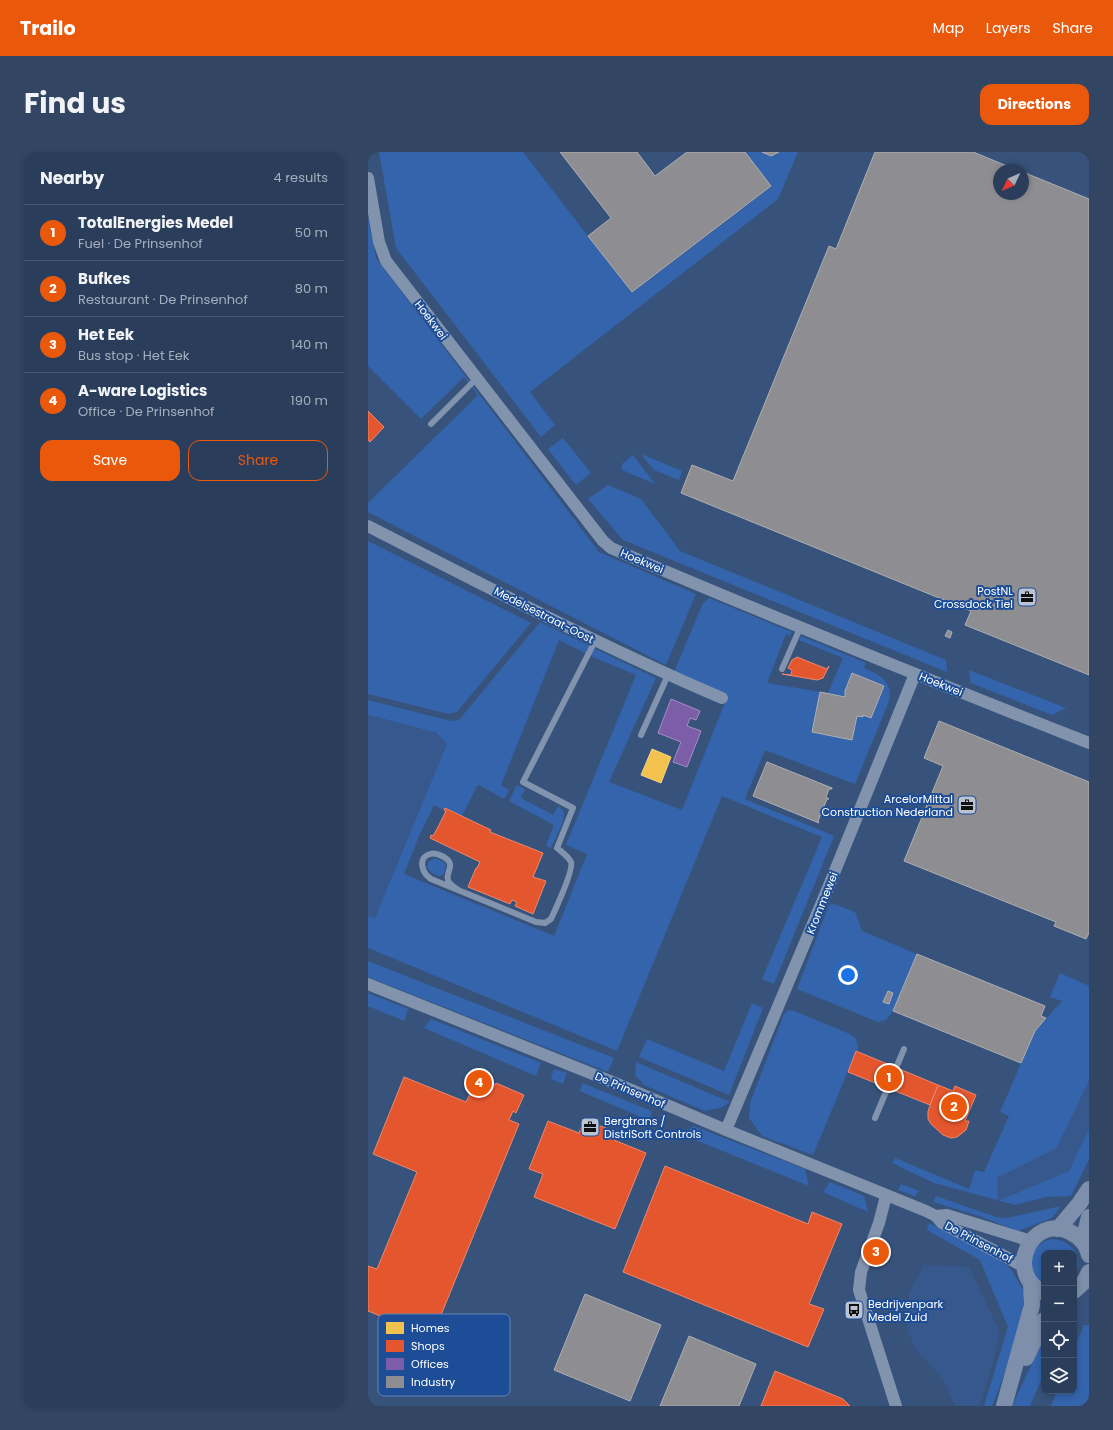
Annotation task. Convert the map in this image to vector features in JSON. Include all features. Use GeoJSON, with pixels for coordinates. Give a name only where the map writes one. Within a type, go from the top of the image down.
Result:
{"type":"FeatureCollection","features":[{"type":"Feature","properties":{"kind":"street","name":"Hoekwei"},"geometry":{"type":"LineString","coordinates":[[368,178],[379,242],[386,261],[602,541],[611,548],[705,588],[1089,743]]}},
{"type":"Feature","properties":{"kind":"street","name":"Medelsestraat-Oost"},"geometry":{"type":"LineString","coordinates":[[368,526],[596,641],[668,675],[722,698]]}},
{"type":"Feature","properties":{"kind":"street","name":"Krommewei"},"geometry":{"type":"LineString","coordinates":[[726,1130],[825,896],[915,674]]}},
{"type":"Feature","properties":{"kind":"street","name":"De Prinsenhof"},"geometry":{"type":"LineString","coordinates":[[368,984],[615,1083],[936,1216],[947,1215],[1031,1241]]}},
{"type":"Feature","properties":{"kind":"street"},"geometry":{"type":"LineString","coordinates":[[1058,1229],[1080,1204],[1089,1189]]}},
{"type":"Feature","properties":{"kind":"street"},"geometry":{"type":"LineString","coordinates":[[886,1196],[879,1223],[861,1272],[859,1290],[896,1406]]}},
{"type":"Feature","properties":{"kind":"street","name":"De Prinsenhof"},"geometry":{"type":"LineString","coordinates":[[936,1216],[942,1223],[1023,1266]]}},
{"type":"Feature","properties":{"kind":"street"},"geometry":{"type":"LineString","coordinates":[[1086,1248],[1089,1217]]}},
{"type":"Feature","properties":{"kind":"street"},"geometry":{"type":"LineString","coordinates":[[1005,1402],[1038,1288],[1026,1275],[1023,1266],[1026,1248],[1039,1234],[1048,1230],[1058,1229],[1068,1231],[1076,1235],[1086,1248]]}},
{"type":"Feature","properties":{"kind":"street"},"geometry":{"type":"LineString","coordinates":[[1077,1288],[1084,1282],[1088,1274]]}},
{"type":"Feature","properties":{"kind":"street"},"geometry":{"type":"LineString","coordinates":[[1005,1402],[1043,1322]]}},
{"type":"Feature","properties":{"kind":"lane"},"geometry":{"type":"LineString","coordinates":[[431,424],[476,379]]}},
{"type":"Feature","properties":{"kind":"lane"},"geometry":{"type":"LineString","coordinates":[[782,669],[800,626]]}},
{"type":"Feature","properties":{"kind":"lane"},"geometry":{"type":"LineString","coordinates":[[457,889],[447,878],[450,866],[448,862],[440,855],[431,853],[426,855],[422,869],[426,876],[457,889],[536,922],[545,923],[551,919],[572,870],[570,861],[565,854],[557,848],[573,808],[524,782],[596,641]]}},
{"type":"Feature","properties":{"kind":"lane"},"geometry":{"type":"LineString","coordinates":[[642,735],[668,675]]}},
{"type":"Feature","properties":{"kind":"lane"},"geometry":{"type":"LineString","coordinates":[[875,1118],[904,1049]]}},
{"type":"Feature","properties":{"kind":"shaded area"},"geometry":{"type":"Polygon","coordinates":[[[379,152],[523,152],[632,293],[771,187],[745,152],[798,152],[778,199],[530,392],[555,425],[541,437],[396,248],[379,152]]]}},
{"type":"Feature","properties":{"kind":"shaded area"},"geometry":{"type":"Polygon","coordinates":[[[368,217],[376,258],[599,552],[696,594],[666,665],[368,512],[368,503],[478,395],[464,377],[421,419],[368,366],[368,217]]]}},
{"type":"Feature","properties":{"kind":"shaded area"},"geometry":{"type":"Polygon","coordinates":[[[563,438],[591,473],[576,485],[548,449],[563,438]]]}},
{"type":"Feature","properties":{"kind":"shaded area"},"geometry":{"type":"Polygon","coordinates":[[[641,454],[682,471],[679,480],[654,470],[641,454]]]}},
{"type":"Feature","properties":{"kind":"shaded area"},"geometry":{"type":"Polygon","coordinates":[[[633,455],[655,484],[622,470],[622,464],[633,455]]]}},
{"type":"Feature","properties":{"kind":"shaded area"},"geometry":{"type":"Polygon","coordinates":[[[608,485],[641,499],[680,551],[946,660],[947,672],[623,540],[588,499],[608,485]]]}},
{"type":"Feature","properties":{"kind":"shaded area"},"geometry":{"type":"Polygon","coordinates":[[[368,541],[531,623],[457,712],[448,714],[368,694],[368,541]]]}},
{"type":"Feature","properties":{"kind":"shaded area"},"geometry":{"type":"Polygon","coordinates":[[[709,598],[792,632],[790,636],[786,634],[767,683],[828,693],[843,658],[799,640],[801,636],[866,663],[864,668],[880,676],[889,688],[889,701],[855,784],[765,750],[745,799],[834,836],[774,984],[762,979],[822,837],[722,796],[617,1051],[368,948],[368,916],[375,918],[437,733],[368,715],[368,700],[451,721],[459,720],[540,622],[656,678],[609,782],[682,810],[728,695],[674,672],[703,603],[709,598]],[[559,640],[501,785],[509,790],[504,799],[479,785],[477,786],[462,816],[445,808],[444,810],[434,805],[420,834],[404,874],[554,936],[587,854],[566,845],[636,675],[595,658],[559,640]]]}},
{"type":"Feature","properties":{"kind":"shaded area"},"geometry":{"type":"Polygon","coordinates":[[[969,670],[1066,708],[1052,715],[971,683],[969,670]]]}},
{"type":"Feature","properties":{"kind":"shaded area"},"geometry":{"type":"Polygon","coordinates":[[[368,715],[437,733],[447,744],[375,918],[368,916],[368,715]]]}},
{"type":"Feature","properties":{"kind":"shaded area"},"geometry":{"type":"Polygon","coordinates":[[[517,785],[525,789],[521,798],[553,815],[558,806],[562,809],[564,814],[563,822],[551,848],[546,846],[554,825],[509,801],[517,785]]]}},
{"type":"Feature","properties":{"kind":"shaded area"},"geometry":{"type":"Polygon","coordinates":[[[434,858],[444,862],[446,866],[444,874],[440,876],[430,871],[427,866],[434,858]]]}},
{"type":"Feature","properties":{"kind":"shaded area"},"geometry":{"type":"Polygon","coordinates":[[[834,904],[855,912],[862,931],[917,954],[893,1011],[886,1020],[878,1022],[797,989],[829,905],[834,904]]]}},
{"type":"Feature","properties":{"kind":"shaded area"},"geometry":{"type":"Polygon","coordinates":[[[368,961],[614,1058],[608,1072],[368,977],[368,961]]]}},
{"type":"Feature","properties":{"kind":"shaded area"},"geometry":{"type":"Polygon","coordinates":[[[1060,973],[1089,986],[1089,1081],[1057,1148],[997,1178],[1069,1171],[1089,1128],[1089,1159],[1071,1196],[1046,1197],[1015,1205],[934,1183],[892,1163],[895,1158],[969,1189],[975,1170],[984,1172],[1009,1116],[1000,1112],[1035,1031],[1062,1001],[1050,997],[1060,973]]]}},
{"type":"Feature","properties":{"kind":"shaded area"},"geometry":{"type":"Polygon","coordinates":[[[368,993],[408,1009],[404,1021],[368,1006],[368,993]]]}},
{"type":"Feature","properties":{"kind":"shaded area"},"geometry":{"type":"Polygon","coordinates":[[[752,1003],[763,1008],[729,1095],[639,1057],[647,1039],[724,1071],[752,1003]]]}},
{"type":"Feature","properties":{"kind":"shaded area"},"geometry":{"type":"Polygon","coordinates":[[[792,1010],[850,1034],[856,1039],[858,1047],[813,1155],[762,1136],[749,1118],[750,1103],[784,1014],[787,1011],[792,1010]]]}},
{"type":"Feature","properties":{"kind":"shaded area"},"geometry":{"type":"Polygon","coordinates":[[[431,1019],[541,1063],[536,1076],[424,1028],[431,1019]]]}},
{"type":"Feature","properties":{"kind":"shaded area"},"geometry":{"type":"Polygon","coordinates":[[[636,1062],[730,1102],[721,1108],[705,1111],[644,1085],[635,1075],[636,1062]]]}},
{"type":"Feature","properties":{"kind":"shaded area"},"geometry":{"type":"Polygon","coordinates":[[[554,1069],[567,1073],[563,1084],[551,1079],[554,1069]]]}},
{"type":"Feature","properties":{"kind":"shaded area"},"geometry":{"type":"Polygon","coordinates":[[[1089,1081],[1089,1128],[1069,1171],[998,1201],[997,1178],[1057,1148],[1089,1081]]]}},
{"type":"Feature","properties":{"kind":"shaded area"},"geometry":{"type":"Polygon","coordinates":[[[582,1083],[652,1111],[650,1121],[580,1091],[582,1083]]]}},
{"type":"Feature","properties":{"kind":"shaded area"},"geometry":{"type":"Polygon","coordinates":[[[693,1126],[805,1169],[809,1186],[683,1135],[693,1126]]]}},
{"type":"Feature","properties":{"kind":"shaded area"},"geometry":{"type":"Polygon","coordinates":[[[830,1182],[864,1196],[868,1212],[823,1192],[830,1182]]]}},
{"type":"Feature","properties":{"kind":"shaded area"},"geometry":{"type":"Polygon","coordinates":[[[901,1184],[919,1191],[915,1196],[898,1190],[901,1184]]]}},
{"type":"Feature","properties":{"kind":"shaded area"},"geometry":{"type":"Polygon","coordinates":[[[936,1196],[996,1217],[1007,1218],[1061,1206],[1052,1218],[1018,1231],[979,1216],[933,1202],[936,1196]]]}},
{"type":"Feature","properties":{"kind":"shaded area"},"geometry":{"type":"Polygon","coordinates":[[[929,1223],[987,1252],[1010,1268],[1025,1293],[1018,1337],[992,1406],[984,1406],[1008,1327],[980,1260],[927,1230],[929,1223]]]}},
{"type":"Feature","properties":{"kind":"shaded area"},"geometry":{"type":"Polygon","coordinates":[[[1054,1239],[1061,1240],[1073,1250],[1041,1250],[1041,1282],[1033,1273],[1031,1258],[1034,1251],[1045,1241],[1054,1239]]]}},
{"type":"Feature","properties":{"kind":"shaded area"},"geometry":{"type":"Polygon","coordinates":[[[924,1265],[969,1267],[1000,1332],[980,1406],[955,1406],[943,1379],[916,1349],[907,1330],[909,1293],[924,1265]]]}},
{"type":"Feature","properties":{"kind":"shaded area"},"geometry":{"type":"Polygon","coordinates":[[[1084,1325],[1089,1325],[1089,1406],[1051,1406],[1056,1394],[1077,1394],[1077,1342],[1084,1325]]]}},
{"type":"Feature","properties":{"kind":"shaded area"},"geometry":{"type":"Polygon","coordinates":[[[1041,1344],[1041,1381],[1030,1406],[1012,1406],[1041,1344]]]}},
{"type":"Feature","properties":{"kind":"building: Homes"},"geometry":{"type":"Polygon","coordinates":[[[652,749],[671,757],[661,783],[641,775],[652,749]]]}},
{"type":"Feature","properties":{"kind":"building: Shops"},"geometry":{"type":"Polygon","coordinates":[[[368,411],[384,427],[370,442],[368,440],[368,411]]]}},
{"type":"Feature","properties":{"kind":"building: Shops"},"geometry":{"type":"Polygon","coordinates":[[[797,657],[827,669],[829,666],[823,678],[817,680],[782,674],[791,675],[792,670],[788,668],[792,660],[797,657]]]}},
{"type":"Feature","properties":{"kind":"building: Shops"},"geometry":{"type":"Polygon","coordinates":[[[445,808],[491,830],[490,832],[543,853],[533,877],[546,881],[533,914],[515,906],[517,902],[512,900],[510,904],[468,887],[480,862],[430,838],[431,835],[433,836],[446,811],[444,810],[445,808]]]}},
{"type":"Feature","properties":{"kind":"building: Shops"},"geometry":{"type":"Polygon","coordinates":[[[856,1051],[938,1085],[930,1105],[848,1072],[856,1051]]]}},
{"type":"Feature","properties":{"kind":"building: Shops"},"geometry":{"type":"Polygon","coordinates":[[[404,1077],[466,1102],[470,1094],[468,1093],[472,1083],[474,1084],[476,1078],[495,1085],[496,1083],[524,1095],[516,1113],[513,1111],[509,1120],[519,1124],[441,1314],[378,1315],[368,1311],[368,1266],[377,1269],[417,1172],[373,1154],[404,1077]]]}},
{"type":"Feature","properties":{"kind":"building: Shops"},"geometry":{"type":"Polygon","coordinates":[[[938,1085],[953,1091],[955,1086],[976,1095],[965,1121],[969,1121],[966,1130],[957,1137],[951,1138],[943,1135],[931,1124],[928,1119],[928,1111],[938,1085]]]}},
{"type":"Feature","properties":{"kind":"building: Shops"},"geometry":{"type":"Polygon","coordinates":[[[583,1119],[618,1133],[614,1140],[646,1153],[615,1229],[534,1197],[543,1174],[529,1169],[548,1121],[579,1133],[584,1120],[583,1119]]]}},
{"type":"Feature","properties":{"kind":"building: Shops"},"geometry":{"type":"Polygon","coordinates":[[[665,1166],[808,1224],[812,1212],[842,1224],[809,1304],[824,1309],[808,1347],[623,1272],[665,1166]]]}},
{"type":"Feature","properties":{"kind":"building: Shops"},"geometry":{"type":"Polygon","coordinates":[[[775,1371],[843,1399],[850,1406],[761,1406],[775,1371]]]}},
{"type":"Feature","properties":{"kind":"building: Offices"},"geometry":{"type":"Polygon","coordinates":[[[671,699],[700,711],[696,720],[690,718],[687,726],[701,731],[687,767],[673,762],[681,742],[658,733],[671,699]]]}},
{"type":"Feature","properties":{"kind":"building: Industry"},"geometry":{"type":"Polygon","coordinates":[[[560,152],[637,152],[655,176],[687,152],[745,152],[771,186],[632,292],[588,236],[611,218],[560,152]]]}},
{"type":"Feature","properties":{"kind":"building: Industry"},"geometry":{"type":"Polygon","coordinates":[[[762,152],[779,152],[771,156],[762,152]]]}},
{"type":"Feature","properties":{"kind":"building: Industry"},"geometry":{"type":"Polygon","coordinates":[[[875,152],[973,152],[1002,164],[993,164],[993,200],[1029,200],[1029,174],[1089,199],[1089,675],[965,625],[971,611],[681,493],[692,465],[733,481],[829,246],[836,249],[875,152]]]}},
{"type":"Feature","properties":{"kind":"building: Industry"},"geometry":{"type":"Polygon","coordinates":[[[948,630],[952,632],[950,638],[945,636],[948,630]]]}},
{"type":"Feature","properties":{"kind":"building: Industry"},"geometry":{"type":"Polygon","coordinates":[[[852,673],[884,686],[871,718],[863,715],[863,717],[857,716],[852,740],[812,732],[820,692],[845,697],[845,691],[852,673]]]}},
{"type":"Feature","properties":{"kind":"building: Industry"},"geometry":{"type":"Polygon","coordinates":[[[939,721],[1089,782],[1089,933],[1086,939],[1054,926],[1056,922],[904,861],[943,766],[924,758],[939,721]]]}},
{"type":"Feature","properties":{"kind":"building: Industry"},"geometry":{"type":"Polygon","coordinates":[[[767,762],[832,788],[829,789],[826,797],[829,799],[827,799],[818,821],[819,823],[753,796],[767,762]]]}},
{"type":"Feature","properties":{"kind":"building: Industry"},"geometry":{"type":"Polygon","coordinates":[[[917,954],[1045,1006],[1041,1016],[1046,1018],[1035,1031],[1021,1063],[893,1011],[917,954]]]}},
{"type":"Feature","properties":{"kind":"building: Industry"},"geometry":{"type":"Polygon","coordinates":[[[888,991],[893,993],[889,1004],[883,1002],[888,991]]]}},
{"type":"Feature","properties":{"kind":"building: Industry"},"geometry":{"type":"Polygon","coordinates":[[[585,1294],[661,1325],[630,1401],[554,1370],[585,1294]]]}},
{"type":"Feature","properties":{"kind":"building: Industry"},"geometry":{"type":"Polygon","coordinates":[[[689,1336],[756,1364],[739,1406],[660,1406],[689,1336]]]}},
{"type":"Feature","properties":{"kind":"place","name":"PostNL Crossdock Tiel"},"geometry":{"type":"Point","coordinates":[1027,597]}},
{"type":"Feature","properties":{"kind":"place","name":"ArcelorMittal Construction Nederland"},"geometry":{"type":"Point","coordinates":[967,805]}},
{"type":"Feature","properties":{"kind":"place","name":"TotalEnergies Medel"},"geometry":{"type":"Point","coordinates":[889,1078]}},
{"type":"Feature","properties":{"kind":"place","name":"A-ware Logistics"},"geometry":{"type":"Point","coordinates":[479,1083]}},
{"type":"Feature","properties":{"kind":"place","name":"Bufkes"},"geometry":{"type":"Point","coordinates":[954,1107]}},
{"type":"Feature","properties":{"kind":"place","name":"Bergtrans / DistriSoft Controls"},"geometry":{"type":"Point","coordinates":[590,1127]}},
{"type":"Feature","properties":{"kind":"place","name":"Het Eek"},"geometry":{"type":"Point","coordinates":[876,1252]}},
{"type":"Feature","properties":{"kind":"place","name":"Bedrijvenpark Medel Zuid"},"geometry":{"type":"Point","coordinates":[854,1310]}}]}
